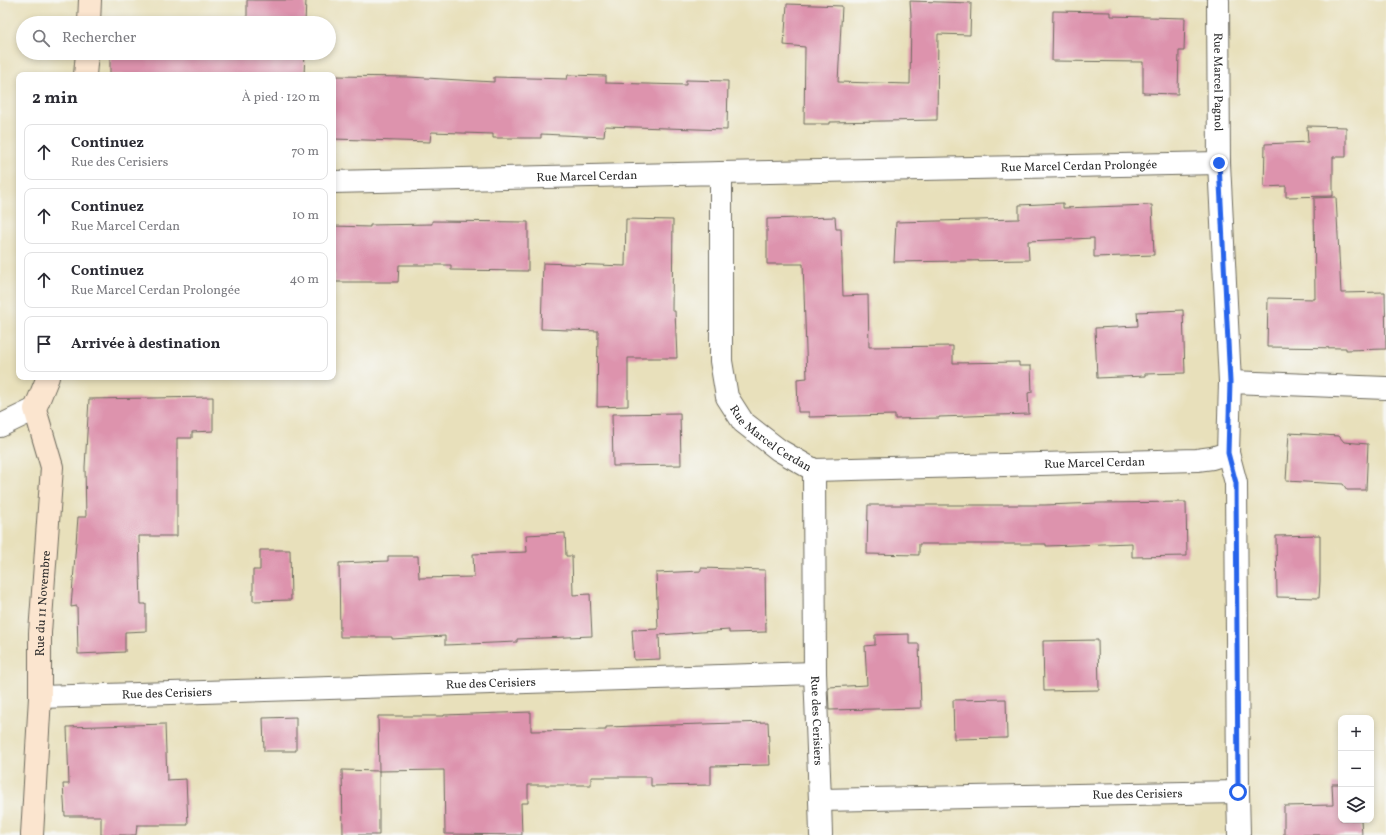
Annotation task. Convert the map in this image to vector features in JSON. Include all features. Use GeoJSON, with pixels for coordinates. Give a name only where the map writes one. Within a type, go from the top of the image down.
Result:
{"type":"FeatureCollection","features":[{"type":"Feature","properties":{"kind":"street"},"geometry":{"type":"LineString","coordinates":[[89,16],[90,0]]}},
{"type":"Feature","properties":{"kind":"street","name":"Rue Marcel Pagnol"},"geometry":{"type":"LineString","coordinates":[[1218,0],[1219,163]]}},
{"type":"Feature","properties":{"kind":"street"},"geometry":{"type":"LineString","coordinates":[[85,72],[86,60]]}},
{"type":"Feature","properties":{"kind":"street"},"geometry":{"type":"LineString","coordinates":[[1219,163],[1230,382],[1228,453],[1236,483],[1239,835]]}},
{"type":"Feature","properties":{"kind":"street","name":"Rue Marcel Cerdan Prolongée"},"geometry":{"type":"LineString","coordinates":[[721,173],[1219,163]]}},
{"type":"Feature","properties":{"kind":"street","name":"Rue Marcel Cerdan"},"geometry":{"type":"LineString","coordinates":[[336,182],[721,173],[721,361],[727,397],[743,422],[778,450],[814,470],[1197,460],[1212,458],[1228,453]]}},
{"type":"Feature","properties":{"kind":"street"},"geometry":{"type":"LineString","coordinates":[[0,426],[35,409],[47,380]]}},
{"type":"Feature","properties":{"kind":"street"},"geometry":{"type":"LineString","coordinates":[[1230,382],[1386,388]]}},
{"type":"Feature","properties":{"kind":"street","name":"Rue du 11 Novembre"},"geometry":{"type":"LineString","coordinates":[[32,835],[40,697],[40,633],[52,467],[35,409]]}},
{"type":"Feature","properties":{"kind":"street"},"geometry":{"type":"LineString","coordinates":[[814,470],[815,673]]}},
{"type":"Feature","properties":{"kind":"street","name":"Rue des Cerisiers"},"geometry":{"type":"LineString","coordinates":[[40,697],[815,673],[821,835]]}},
{"type":"Feature","properties":{"kind":"street","name":"Rue des Cerisiers"},"geometry":{"type":"LineString","coordinates":[[820,800],[1238,792]]}},
{"type":"Feature","properties":{"kind":"building"},"geometry":{"type":"Polygon","coordinates":[[[247,0],[306,0],[305,16],[247,16],[247,0]]]}},
{"type":"Feature","properties":{"kind":"building"},"geometry":{"type":"Polygon","coordinates":[[[910,1],[971,3],[970,35],[938,34],[937,120],[830,122],[830,124],[804,124],[805,47],[784,45],[787,4],[842,6],[838,82],[910,84],[910,1]]]}},
{"type":"Feature","properties":{"kind":"building"},"geometry":{"type":"Polygon","coordinates":[[[1053,11],[1111,12],[1111,16],[1185,18],[1184,51],[1179,51],[1178,94],[1143,93],[1143,62],[1052,61],[1053,11]]]}},
{"type":"Feature","properties":{"kind":"building"},"geometry":{"type":"Polygon","coordinates":[[[110,60],[305,60],[304,72],[110,72],[110,60]]]}},
{"type":"Feature","properties":{"kind":"building"},"geometry":{"type":"Polygon","coordinates":[[[568,75],[606,76],[606,83],[686,85],[686,80],[728,81],[727,130],[605,126],[604,137],[541,134],[541,138],[493,138],[493,134],[431,132],[430,142],[336,139],[336,76],[409,77],[494,82],[494,77],[567,79],[568,75]]]}},
{"type":"Feature","properties":{"kind":"building"},"geometry":{"type":"Polygon","coordinates":[[[1307,126],[1346,127],[1346,157],[1333,157],[1333,196],[1286,197],[1286,186],[1264,187],[1265,144],[1308,142],[1307,126]]]}},
{"type":"Feature","properties":{"kind":"building"},"geometry":{"type":"Polygon","coordinates":[[[1336,197],[1341,293],[1385,292],[1386,349],[1346,350],[1346,348],[1267,347],[1268,298],[1315,299],[1314,198],[1336,197]]]}},
{"type":"Feature","properties":{"kind":"building"},"geometry":{"type":"Polygon","coordinates":[[[1063,203],[1063,208],[1152,205],[1154,255],[1094,257],[1094,238],[1028,241],[1029,260],[894,262],[896,222],[1019,219],[1019,205],[1063,203]]]}},
{"type":"Feature","properties":{"kind":"building"},"geometry":{"type":"Polygon","coordinates":[[[835,217],[836,229],[841,229],[843,296],[868,295],[869,347],[953,346],[953,363],[1019,362],[1019,366],[1031,366],[1032,392],[1028,393],[1029,414],[895,419],[895,415],[809,417],[809,412],[798,412],[797,379],[807,378],[803,264],[767,264],[767,219],[835,217]]]}},
{"type":"Feature","properties":{"kind":"building"},"geometry":{"type":"Polygon","coordinates":[[[626,219],[673,220],[672,311],[675,311],[677,358],[628,358],[628,406],[597,407],[598,331],[541,329],[543,263],[625,266],[626,219]]]}},
{"type":"Feature","properties":{"kind":"building"},"geometry":{"type":"Polygon","coordinates":[[[432,221],[528,222],[528,271],[451,270],[451,265],[399,265],[398,282],[336,282],[336,226],[370,227],[370,225],[432,224],[432,221]]]}},
{"type":"Feature","properties":{"kind":"building"},"geometry":{"type":"Polygon","coordinates":[[[1183,310],[1185,373],[1145,374],[1145,376],[1097,378],[1095,328],[1138,326],[1137,312],[1183,310]]]}},
{"type":"Feature","properties":{"kind":"building"},"geometry":{"type":"Polygon","coordinates":[[[213,397],[213,431],[192,432],[192,438],[177,438],[177,536],[139,536],[141,604],[146,604],[146,631],[125,632],[125,652],[78,654],[77,606],[71,607],[78,517],[86,517],[85,467],[89,399],[213,397]]]}},
{"type":"Feature","properties":{"kind":"building"},"geometry":{"type":"Polygon","coordinates":[[[680,413],[681,465],[613,466],[612,414],[680,413]]]}},
{"type":"Feature","properties":{"kind":"building"},"geometry":{"type":"Polygon","coordinates":[[[1289,433],[1339,436],[1344,442],[1368,444],[1366,490],[1347,490],[1343,484],[1286,481],[1289,433]]]}},
{"type":"Feature","properties":{"kind":"building"},"geometry":{"type":"Polygon","coordinates":[[[1186,502],[1187,556],[1132,557],[1132,543],[1046,546],[1046,544],[919,544],[919,555],[867,554],[868,505],[1045,505],[1186,502]]]}},
{"type":"Feature","properties":{"kind":"building"},"geometry":{"type":"Polygon","coordinates":[[[565,533],[566,556],[572,556],[573,595],[590,594],[592,636],[517,639],[517,642],[445,645],[445,636],[392,639],[392,637],[340,637],[339,563],[388,561],[388,556],[418,556],[419,578],[474,577],[473,554],[527,552],[526,535],[565,533]]]}},
{"type":"Feature","properties":{"kind":"building"},"geometry":{"type":"Polygon","coordinates":[[[1320,535],[1319,598],[1277,597],[1276,536],[1320,535]]]}},
{"type":"Feature","properties":{"kind":"building"},"geometry":{"type":"Polygon","coordinates":[[[260,550],[290,550],[291,600],[253,601],[253,570],[260,570],[260,550]]]}},
{"type":"Feature","properties":{"kind":"building"},"geometry":{"type":"Polygon","coordinates":[[[701,568],[765,570],[766,632],[729,633],[729,630],[659,635],[660,659],[634,660],[632,630],[658,629],[656,573],[701,571],[701,568]]]}},
{"type":"Feature","properties":{"kind":"building"},"geometry":{"type":"Polygon","coordinates":[[[909,634],[909,644],[919,644],[921,708],[829,710],[828,687],[867,685],[865,646],[875,645],[875,635],[909,634]]]}},
{"type":"Feature","properties":{"kind":"building"},"geometry":{"type":"Polygon","coordinates":[[[1098,640],[1099,690],[1044,691],[1043,641],[1098,640]]]}},
{"type":"Feature","properties":{"kind":"building"},"geometry":{"type":"Polygon","coordinates":[[[1006,699],[1007,738],[954,739],[953,700],[1006,699]]]}},
{"type":"Feature","properties":{"kind":"building"},"geometry":{"type":"Polygon","coordinates":[[[531,712],[531,731],[606,730],[606,727],[768,722],[770,765],[711,766],[711,785],[651,786],[651,777],[591,777],[591,785],[528,785],[528,803],[521,803],[522,835],[445,834],[444,770],[379,771],[378,716],[444,716],[531,712]]]}},
{"type":"Feature","properties":{"kind":"building"},"geometry":{"type":"Polygon","coordinates":[[[296,717],[296,751],[264,751],[263,718],[296,717]]]}},
{"type":"Feature","properties":{"kind":"building"},"geometry":{"type":"Polygon","coordinates":[[[165,724],[167,780],[186,779],[188,825],[137,825],[136,835],[101,835],[101,816],[65,816],[63,784],[69,784],[67,727],[165,724]]]}},
{"type":"Feature","properties":{"kind":"building"},"geometry":{"type":"Polygon","coordinates":[[[342,770],[379,771],[379,835],[343,835],[342,770]]]}},
{"type":"Feature","properties":{"kind":"building"},"geometry":{"type":"Polygon","coordinates":[[[1332,784],[1338,784],[1338,823],[1361,823],[1362,835],[1284,835],[1284,806],[1333,805],[1332,784]]]}},
{"type":"Feature","properties":{"kind":"route"},"geometry":{"type":"LineString","coordinates":[[1219,163],[1230,382],[1228,453],[1236,483],[1238,792]]}}]}
